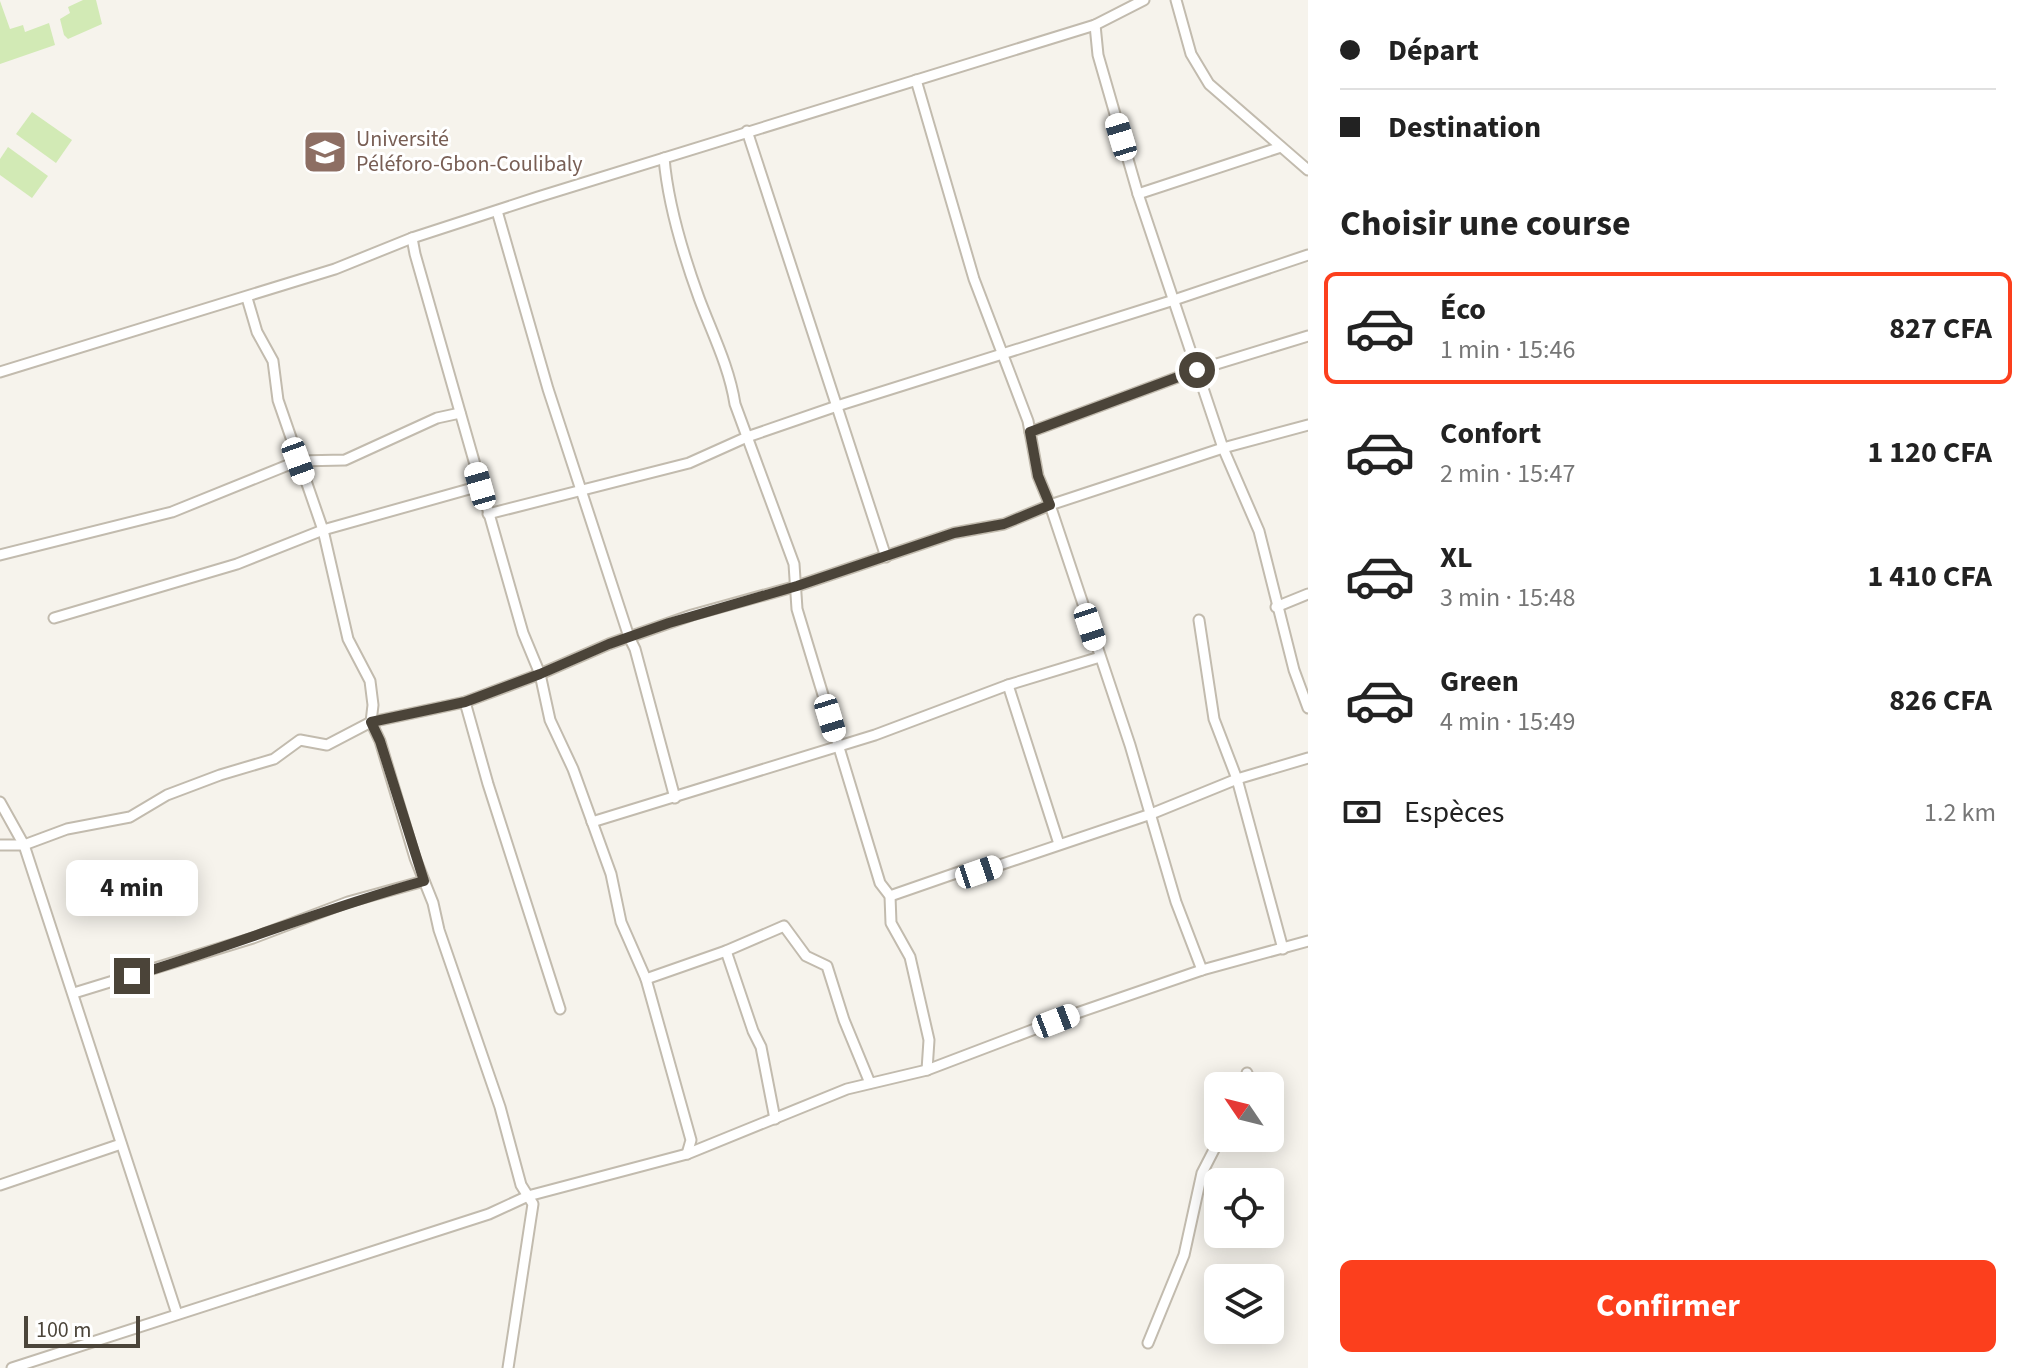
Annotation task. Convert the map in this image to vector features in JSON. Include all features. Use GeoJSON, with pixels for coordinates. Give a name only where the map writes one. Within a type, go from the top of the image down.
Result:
{"type":"FeatureCollection","features":[{"type":"Feature","properties":{"kind":"street"},"geometry":{"type":"LineString","coordinates":[[0,372],[247,298],[335,269],[412,238],[747,131],[1095,25],[1144,0]]}},
{"type":"Feature","properties":{"kind":"street"},"geometry":{"type":"LineString","coordinates":[[1176,0],[1191,54],[1209,84],[1308,170]]}},
{"type":"Feature","properties":{"kind":"street"},"geometry":{"type":"LineString","coordinates":[[1095,25],[1098,55],[1138,194],[1223,448],[1259,531],[1276,607],[1308,708]]}},
{"type":"Feature","properties":{"kind":"street"},"geometry":{"type":"LineString","coordinates":[[916,80],[974,279],[1030,432],[1038,476],[1151,814],[1176,902],[1202,970]]}},
{"type":"Feature","properties":{"kind":"street"},"geometry":{"type":"LineString","coordinates":[[747,131],[886,557]]}},
{"type":"Feature","properties":{"kind":"street"},"geometry":{"type":"LineString","coordinates":[[1138,194],[1281,147]]}},
{"type":"Feature","properties":{"kind":"street"},"geometry":{"type":"LineString","coordinates":[[664,158],[666,187],[698,295],[731,379],[735,404],[794,564],[797,609],[880,883],[890,896],[891,923],[910,957],[929,1040],[927,1070]]}},
{"type":"Feature","properties":{"kind":"street"},"geometry":{"type":"LineString","coordinates":[[497,211],[548,389],[635,649],[675,798]]}},
{"type":"Feature","properties":{"kind":"street"},"geometry":{"type":"LineString","coordinates":[[412,238],[488,514],[523,633],[540,674],[550,720],[573,769],[611,874],[621,922],[646,979],[691,1140],[687,1154]]}},
{"type":"Feature","properties":{"kind":"street"},"geometry":{"type":"LineString","coordinates":[[488,514],[689,463],[747,437],[837,406],[1308,255]]}},
{"type":"Feature","properties":{"kind":"street"},"geometry":{"type":"LineString","coordinates":[[247,298],[257,332],[273,361],[278,400],[323,530],[348,639],[370,681],[373,705],[371,722],[380,741],[500,1107],[521,1185],[533,1204],[508,1368]]}},
{"type":"Feature","properties":{"kind":"street"},"geometry":{"type":"LineString","coordinates":[[1030,432],[1197,370],[1308,336]]}},
{"type":"Feature","properties":{"kind":"street"},"geometry":{"type":"LineString","coordinates":[[0,555],[172,512],[298,461],[345,460],[437,418],[460,413]]}},
{"type":"Feature","properties":{"kind":"street"},"geometry":{"type":"LineString","coordinates":[[0,845],[24,845],[67,829],[130,817],[167,795],[274,759],[300,740],[327,745],[371,722],[465,702],[692,615],[797,586],[954,533],[1004,524],[1050,505],[1223,448],[1308,425]]}},
{"type":"Feature","properties":{"kind":"street"},"geometry":{"type":"LineString","coordinates":[[54,618],[237,564],[323,530],[480,486]]}},
{"type":"Feature","properties":{"kind":"street"},"geometry":{"type":"LineString","coordinates":[[1276,607],[1308,594]]}},
{"type":"Feature","properties":{"kind":"street"},"geometry":{"type":"LineString","coordinates":[[1199,620],[1214,719],[1237,779],[1283,949]]}},
{"type":"Feature","properties":{"kind":"street"},"geometry":{"type":"LineString","coordinates":[[592,822],[875,735],[1008,685],[1100,657]]}},
{"type":"Feature","properties":{"kind":"street"},"geometry":{"type":"LineString","coordinates":[[1008,685],[1059,844]]}},
{"type":"Feature","properties":{"kind":"street"},"geometry":{"type":"LineString","coordinates":[[465,702],[560,1009]]}},
{"type":"Feature","properties":{"kind":"street"},"geometry":{"type":"LineString","coordinates":[[890,896],[962,871],[979,872],[1151,814],[1237,779],[1308,758]]}},
{"type":"Feature","properties":{"kind":"street"},"geometry":{"type":"LineString","coordinates":[[0,802],[24,845],[177,1314]]}},
{"type":"Feature","properties":{"kind":"street"},"geometry":{"type":"LineString","coordinates":[[74,993],[253,938],[348,902],[424,881]]}},
{"type":"Feature","properties":{"kind":"street"},"geometry":{"type":"LineString","coordinates":[[646,979],[726,951],[784,926],[806,956],[827,966],[844,1020],[870,1083]]}},
{"type":"Feature","properties":{"kind":"street"},"geometry":{"type":"LineString","coordinates":[[12,1368],[489,1214],[528,1196],[687,1154],[847,1089],[927,1070],[1202,970],[1308,941]]}},
{"type":"Feature","properties":{"kind":"street"},"geometry":{"type":"LineString","coordinates":[[726,951],[761,1047],[775,1119]]}},
{"type":"Feature","properties":{"kind":"street"},"geometry":{"type":"LineString","coordinates":[[0,1185],[121,1144]]}},
{"type":"Feature","properties":{"kind":"street"},"geometry":{"type":"LineString","coordinates":[[1148,1343],[1184,1255],[1202,1173],[1213,1152]]}},
{"type":"Feature","properties":{"kind":"green space"},"geometry":{"type":"Polygon","coordinates":[[[83,0],[96,0],[102,24],[68,39],[60,19],[70,13],[68,7],[83,0]]]}},
{"type":"Feature","properties":{"kind":"green space"},"geometry":{"type":"Polygon","coordinates":[[[0,1],[10,29],[23,25],[25,32],[49,23],[55,45],[0,64],[0,1]]]}},
{"type":"Feature","properties":{"kind":"green space"},"geometry":{"type":"Polygon","coordinates":[[[32,112],[72,140],[56,163],[16,134],[32,112]]]}},
{"type":"Feature","properties":{"kind":"green space"},"geometry":{"type":"Polygon","coordinates":[[[8,147],[48,176],[32,198],[0,175],[0,159],[8,147]]]}},
{"type":"Feature","properties":{"kind":"place","name":"Université Péléforo-Gbon-Coulibaly"},"geometry":{"type":"Point","coordinates":[325,152]}},
{"type":"Feature","properties":{"kind":"route"},"geometry":{"type":"LineString","coordinates":[[132,976],[253,938],[348,902],[424,881],[380,741],[371,722],[465,702],[609,644],[692,615],[797,586],[954,533],[1004,524],[1050,505],[1038,476],[1030,432],[1197,370]]}}]}
